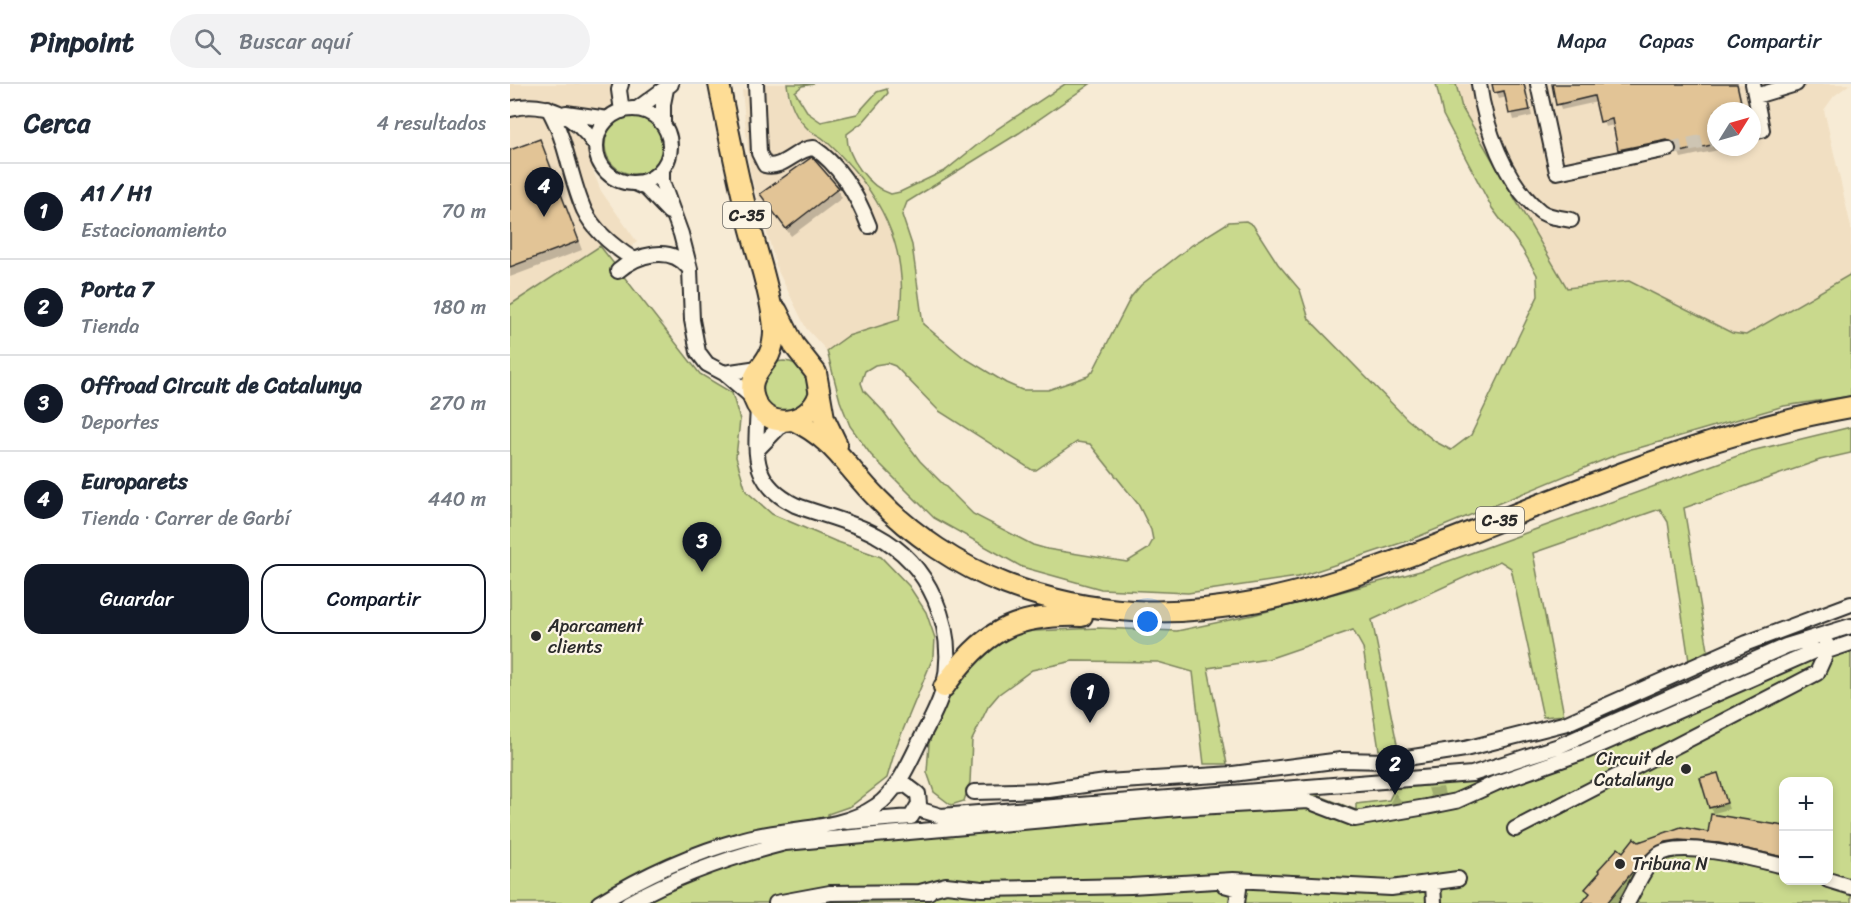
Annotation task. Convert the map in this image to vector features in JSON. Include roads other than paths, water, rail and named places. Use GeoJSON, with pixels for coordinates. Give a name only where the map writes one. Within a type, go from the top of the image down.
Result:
{"type":"FeatureCollection","features":[{"type":"Feature","properties":{"kind":"highway","name":"C-35"},"geometry":{"type":"LineString","coordinates":[[720,85],[738,178],[769,293],[774,331],[771,350],[752,382],[756,402],[767,416],[789,421],[818,432],[892,513],[938,548],[976,571],[1004,584],[1062,602],[1094,609],[1144,613],[1207,609],[1260,601],[1313,588],[1400,560],[1634,469],[1766,427],[1851,407]]}},
{"type":"Feature","properties":{"kind":"highway","name":"C-35"},"geometry":{"type":"LineString","coordinates":[[769,293],[788,335],[816,373],[824,418],[844,458]]}},
{"type":"Feature","properties":{"kind":"highway"},"geometry":{"type":"LineString","coordinates":[[762,364],[785,353],[805,360]]}},
{"type":"Feature","properties":{"kind":"highway"},"geometry":{"type":"LineString","coordinates":[[789,421],[808,413],[819,395]]}},
{"type":"Feature","properties":{"kind":"highway"},"geometry":{"type":"LineString","coordinates":[[944,687],[963,661],[982,642],[997,630],[1015,622],[1053,615],[1144,613]]}},
{"type":"Feature","properties":{"kind":"street"},"geometry":{"type":"LineString","coordinates":[[621,84],[622,111]]}},
{"type":"Feature","properties":{"kind":"street"},"geometry":{"type":"LineString","coordinates":[[756,84],[759,153],[765,165],[779,165],[800,151],[814,148],[845,179],[859,199],[869,226]]}},
{"type":"Feature","properties":{"kind":"street"},"geometry":{"type":"LineString","coordinates":[[1479,84],[1490,137],[1526,197],[1542,213],[1571,220]]}},
{"type":"Feature","properties":{"kind":"street"},"geometry":{"type":"LineString","coordinates":[[1538,84],[1557,172],[1668,148]]}},
{"type":"Feature","properties":{"kind":"street"},"geometry":{"type":"LineString","coordinates":[[1755,90],[1796,84]]}},
{"type":"Feature","properties":{"kind":"street"},"geometry":{"type":"LineString","coordinates":[[637,109],[669,86]]}},
{"type":"Feature","properties":{"kind":"street"},"geometry":{"type":"LineString","coordinates":[[669,86],[662,114],[670,147],[662,170],[662,182],[681,234],[690,269],[696,344],[707,364],[724,373],[756,402],[759,473],[783,499],[876,535],[914,565],[937,604],[944,622],[947,649],[944,687],[915,750],[886,798],[866,811],[833,823]]}},
{"type":"Feature","properties":{"kind":"street"},"geometry":{"type":"LineString","coordinates":[[510,110],[528,105],[608,119]]}},
{"type":"Feature","properties":{"kind":"street"},"geometry":{"type":"LineString","coordinates":[[596,146],[599,131],[608,119],[622,111],[637,109],[651,114],[663,123]]}},
{"type":"Feature","properties":{"kind":"street"},"geometry":{"type":"LineString","coordinates":[[554,110],[583,128],[596,146],[600,162],[611,176],[646,188],[673,217]]}},
{"type":"Feature","properties":{"kind":"street"},"geometry":{"type":"LineString","coordinates":[[554,110],[584,210],[614,247],[633,259]]}},
{"type":"Feature","properties":{"kind":"street"},"geometry":{"type":"LineString","coordinates":[[635,183],[645,182],[662,170]]}},
{"type":"Feature","properties":{"kind":"street"},"geometry":{"type":"LineString","coordinates":[[670,254],[679,244],[681,234]]}},
{"type":"Feature","properties":{"kind":"street"},"geometry":{"type":"LineString","coordinates":[[618,271],[633,259],[670,254],[676,255],[690,269]]}},
{"type":"Feature","properties":{"kind":"street"},"geometry":{"type":"LineString","coordinates":[[724,373],[762,364]]}},
{"type":"Feature","properties":{"kind":"street"},"geometry":{"type":"LineString","coordinates":[[758,449],[789,421]]}},
{"type":"Feature","properties":{"kind":"street"},"geometry":{"type":"LineString","coordinates":[[974,792],[1049,790],[1106,782],[1233,774],[1341,760],[1387,761],[1465,749],[1522,737],[1567,723],[1747,643],[1851,604]]}},
{"type":"Feature","properties":{"kind":"street"},"geometry":{"type":"LineString","coordinates":[[918,809],[941,816],[1472,774],[1559,746],[1786,646],[1851,626]]}},
{"type":"Feature","properties":{"kind":"street"},"geometry":{"type":"LineString","coordinates":[[1515,829],[1817,674],[1827,651],[1823,633]]}},
{"type":"Feature","properties":{"kind":"street"},"geometry":{"type":"LineString","coordinates":[[628,903],[657,886],[723,859],[785,843],[1167,809],[1308,801],[1355,819],[1456,801],[1496,783],[1584,752],[1814,651],[1827,651],[1851,643]]}},
{"type":"Feature","properties":{"kind":"street"},"geometry":{"type":"LineString","coordinates":[[915,750],[909,778],[911,787],[918,794],[918,809]]}},
{"type":"Feature","properties":{"kind":"street"},"geometry":{"type":"LineString","coordinates":[[895,786],[911,787]]}},
{"type":"Feature","properties":{"kind":"street"},"geometry":{"type":"LineString","coordinates":[[1049,790],[1049,806]]}},
{"type":"Feature","properties":{"kind":"street"},"geometry":{"type":"LineString","coordinates":[[886,798],[889,812],[896,818]]}},
{"type":"Feature","properties":{"kind":"street"},"geometry":{"type":"LineString","coordinates":[[599,903],[653,873],[745,838],[833,823],[906,818],[918,809]]}},
{"type":"Feature","properties":{"kind":"street"},"geometry":{"type":"LineString","coordinates":[[1627,903],[1646,868],[1664,852],[1675,849],[1722,854],[1779,865]]}},
{"type":"Feature","properties":{"kind":"street"},"geometry":{"type":"LineString","coordinates":[[920,892],[946,885],[982,889],[1131,886],[1211,881],[1391,888],[1458,879]]}},
{"type":"Feature","properties":{"kind":"street"},"geometry":{"type":"LineString","coordinates":[[1211,881],[1239,889],[1237,903]]}},
{"type":"Feature","properties":{"kind":"street"},"geometry":{"type":"LineString","coordinates":[[1833,882],[1851,887]]}},
{"type":"Feature","properties":{"kind":"street"},"geometry":{"type":"LineString","coordinates":[[1433,883],[1434,903]]}},
{"type":"Feature","properties":{"kind":"street"},"geometry":{"type":"LineString","coordinates":[[776,903],[830,893],[945,892]]}},
{"type":"Feature","properties":{"kind":"tunnel"},"geometry":{"type":"LineString","coordinates":[[1668,149],[1707,141]]}},
{"type":"Feature","properties":{"kind":"place","name":"Europarets"},"geometry":{"type":"Point","coordinates":[544,217]}},
{"type":"Feature","properties":{"kind":"place","name":"Offroad Circuit de Catalunya"},"geometry":{"type":"Point","coordinates":[702,572]}},
{"type":"Feature","properties":{"kind":"place","name":"Aparcament clients"},"geometry":{"type":"Point","coordinates":[536,636]}},
{"type":"Feature","properties":{"kind":"place","name":"A1 / H1"},"geometry":{"type":"Point","coordinates":[1090,723]}},
{"type":"Feature","properties":{"kind":"place","name":"Circuit de Catalunya"},"geometry":{"type":"Point","coordinates":[1686,769]}},
{"type":"Feature","properties":{"kind":"place","name":"Porta 7"},"geometry":{"type":"Point","coordinates":[1395,795]}},
{"type":"Feature","properties":{"kind":"place","name":"Tribuna N"},"geometry":{"type":"Point","coordinates":[1620,864]}}]}
